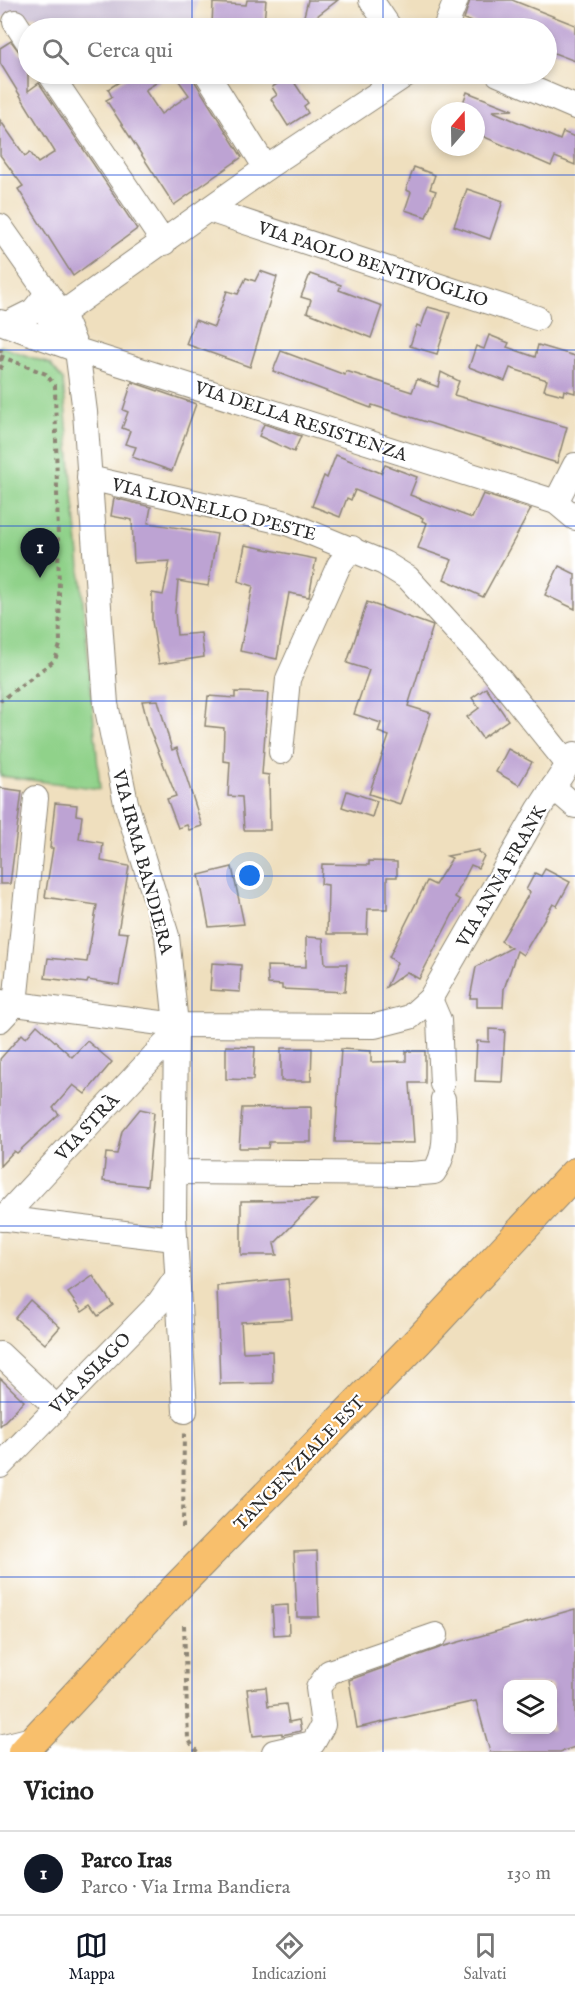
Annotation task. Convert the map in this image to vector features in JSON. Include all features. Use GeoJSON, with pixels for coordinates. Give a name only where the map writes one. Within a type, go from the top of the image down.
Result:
{"type":"FeatureCollection","features":[{"type":"Feature","properties":{"kind":"main road","name":"TANGENZIALE EST"},"geometry":{"type":"LineString","coordinates":[[30,1745],[174,1590],[418,1341],[575,1173]]}},
{"type":"Feature","properties":{"kind":"street"},"geometry":{"type":"LineString","coordinates":[[371,0],[383,18]]}},
{"type":"Feature","properties":{"kind":"street"},"geometry":{"type":"LineString","coordinates":[[450,18],[456,0]]}},
{"type":"Feature","properties":{"kind":"street"},"geometry":{"type":"LineString","coordinates":[[15,22],[18,27]]}},
{"type":"Feature","properties":{"kind":"street"},"geometry":{"type":"LineString","coordinates":[[57,84],[164,243]]}},
{"type":"Feature","properties":{"kind":"street"},"geometry":{"type":"LineString","coordinates":[[213,84],[266,168]]}},
{"type":"Feature","properties":{"kind":"street"},"geometry":{"type":"LineString","coordinates":[[10,325],[46,324],[62,314],[266,168],[392,84]]}},
{"type":"Feature","properties":{"kind":"street"},"geometry":{"type":"LineString","coordinates":[[522,84],[575,106]]}},
{"type":"Feature","properties":{"kind":"street","name":"VIA PAOLO BENTIVOGLIO"},"geometry":{"type":"LineString","coordinates":[[209,210],[537,318]]}},
{"type":"Feature","properties":{"kind":"street","name":"VIA IRMA BANDIERA"},"geometry":{"type":"LineString","coordinates":[[0,226],[62,314],[77,350],[85,412],[106,704],[126,803],[167,936],[176,1033],[174,1239],[185,1411]]}},
{"type":"Feature","properties":{"kind":"street"},"geometry":{"type":"LineString","coordinates":[[10,325],[33,311],[47,294]]}},
{"type":"Feature","properties":{"kind":"street","name":"VIA DELLA RESISTENZA"},"geometry":{"type":"LineString","coordinates":[[10,325],[77,350],[556,502],[575,518]]}},
{"type":"Feature","properties":{"kind":"street"},"geometry":{"type":"LineString","coordinates":[[556,502],[575,465]]}},
{"type":"Feature","properties":{"kind":"street","name":"VIA LIONELLO D'ESTE"},"geometry":{"type":"LineString","coordinates":[[89,478],[287,524],[352,548],[408,578],[571,759]]}},
{"type":"Feature","properties":{"kind":"street"},"geometry":{"type":"LineString","coordinates":[[281,752],[288,679],[339,565],[352,548]]}},
{"type":"Feature","properties":{"kind":"street","name":"VIA ANNA FRANK"},"geometry":{"type":"LineString","coordinates":[[5,1009],[176,1033],[375,1026],[396,1023],[410,1017],[430,999],[571,759]]}},
{"type":"Feature","properties":{"kind":"street"},"geometry":{"type":"LineString","coordinates":[[553,787],[575,806]]}},
{"type":"Feature","properties":{"kind":"street"},"geometry":{"type":"LineString","coordinates":[[5,1009],[36,798]]}},
{"type":"Feature","properties":{"kind":"street"},"geometry":{"type":"LineString","coordinates":[[174,1172],[411,1174],[434,1172],[439,1164],[445,1138],[439,1020],[430,999]]}},
{"type":"Feature","properties":{"kind":"street","name":"VIA STRÀ"},"geometry":{"type":"LineString","coordinates":[[1,1219],[176,1033]]}},
{"type":"Feature","properties":{"kind":"street"},"geometry":{"type":"LineString","coordinates":[[1,1219],[174,1239]]}},
{"type":"Feature","properties":{"kind":"street","name":"VIA ASIAGO"},"geometry":{"type":"LineString","coordinates":[[0,1466],[158,1304],[177,1276]]}},
{"type":"Feature","properties":{"kind":"street"},"geometry":{"type":"LineString","coordinates":[[0,1354],[56,1407]]}},
{"type":"Feature","properties":{"kind":"street"},"geometry":{"type":"LineString","coordinates":[[274,1752],[313,1743],[324,1725],[318,1688],[329,1672],[436,1635]]}},
{"type":"Feature","properties":{"kind":"street"},"geometry":{"type":"LineString","coordinates":[[0,1748],[30,1745]]}},
{"type":"Feature","properties":{"kind":"path"},"geometry":{"type":"LineString","coordinates":[[0,357],[3,364],[0,369]]}},
{"type":"Feature","properties":{"kind":"path"},"geometry":{"type":"LineString","coordinates":[[0,357],[46,374],[55,386],[60,645],[55,660],[0,701]]}},
{"type":"Feature","properties":{"kind":"path"},"geometry":{"type":"LineString","coordinates":[[183,1528],[185,1411]]}},
{"type":"Feature","properties":{"kind":"path"},"geometry":{"type":"LineString","coordinates":[[184,1625],[188,1738],[197,1752]]}},
{"type":"Feature","properties":{"kind":"shaded area"},"geometry":{"type":"Polygon","coordinates":[[[0,0],[197,0],[195,18],[0,17],[0,0]]]}},
{"type":"Feature","properties":{"kind":"green space"},"geometry":{"type":"Polygon","coordinates":[[[0,346],[50,364],[63,380],[100,789],[0,776],[0,346]]]}},
{"type":"Feature","properties":{"kind":"building"},"geometry":{"type":"Polygon","coordinates":[[[247,0],[266,0],[264,18],[212,18],[213,3],[246,5],[247,0]]]}},
{"type":"Feature","properties":{"kind":"building"},"geometry":{"type":"Polygon","coordinates":[[[308,0],[338,0],[314,18],[304,18],[308,0]]]}},
{"type":"Feature","properties":{"kind":"building"},"geometry":{"type":"Polygon","coordinates":[[[470,0],[512,0],[575,25],[575,61],[557,54],[557,18],[464,18],[470,0]]]}},
{"type":"Feature","properties":{"kind":"building"},"geometry":{"type":"Polygon","coordinates":[[[11,41],[18,50],[18,84],[28,84],[28,91],[40,84],[137,229],[73,276],[18,189],[23,186],[0,155],[0,120],[25,156],[30,152],[38,163],[55,152],[0,63],[0,48],[11,41]]]}},
{"type":"Feature","properties":{"kind":"building"},"geometry":{"type":"Polygon","coordinates":[[[116,84],[154,84],[145,90],[161,114],[189,95],[181,84],[196,84],[242,157],[174,205],[106,100],[112,97],[108,89],[116,84]]]}},
{"type":"Feature","properties":{"kind":"building"},"geometry":{"type":"Polygon","coordinates":[[[277,84],[295,84],[308,103],[304,106],[308,113],[288,126],[271,99],[277,95],[272,87],[277,84]]]}},
{"type":"Feature","properties":{"kind":"building"},"geometry":{"type":"Polygon","coordinates":[[[467,92],[513,110],[492,111],[560,140],[563,132],[575,137],[575,165],[555,157],[551,166],[485,137],[485,102],[463,102],[467,92]]]}},
{"type":"Feature","properties":{"kind":"building"},"geometry":{"type":"Polygon","coordinates":[[[414,167],[435,175],[430,189],[436,191],[426,217],[405,210],[411,192],[406,190],[414,167]]]}},
{"type":"Feature","properties":{"kind":"building"},"geometry":{"type":"Polygon","coordinates":[[[467,189],[503,201],[490,239],[454,226],[467,189]]]}},
{"type":"Feature","properties":{"kind":"building"},"geometry":{"type":"Polygon","coordinates":[[[260,271],[277,277],[250,367],[186,344],[195,320],[214,327],[227,291],[238,294],[246,278],[255,281],[260,271]]]}},
{"type":"Feature","properties":{"kind":"building"},"geometry":{"type":"Polygon","coordinates":[[[310,274],[341,285],[339,290],[382,306],[371,338],[307,312],[311,300],[301,297],[310,274]]]}},
{"type":"Feature","properties":{"kind":"building"},"geometry":{"type":"Polygon","coordinates":[[[428,307],[450,313],[437,354],[410,346],[417,325],[421,327],[428,307]]]}},
{"type":"Feature","properties":{"kind":"building"},"geometry":{"type":"Polygon","coordinates":[[[489,335],[509,343],[507,347],[535,357],[538,345],[575,356],[575,393],[564,390],[563,395],[544,390],[547,380],[510,368],[505,381],[469,367],[476,346],[484,349],[489,335]]]}},
{"type":"Feature","properties":{"kind":"building"},"geometry":{"type":"Polygon","coordinates":[[[281,351],[345,375],[346,371],[412,392],[417,379],[438,387],[441,372],[459,381],[454,395],[567,427],[557,463],[372,405],[371,408],[273,371],[281,351]]]}},
{"type":"Feature","properties":{"kind":"building"},"geometry":{"type":"Polygon","coordinates":[[[132,382],[196,404],[172,471],[132,457],[136,447],[125,444],[130,431],[122,428],[128,412],[123,410],[132,382]]]}},
{"type":"Feature","properties":{"kind":"building"},"geometry":{"type":"Polygon","coordinates":[[[264,424],[301,436],[294,452],[259,436],[264,424]]]}},
{"type":"Feature","properties":{"kind":"building"},"geometry":{"type":"Polygon","coordinates":[[[336,455],[381,473],[385,465],[417,477],[410,495],[472,518],[483,494],[531,509],[483,597],[444,579],[452,560],[418,548],[427,523],[422,521],[423,518],[355,490],[351,500],[347,498],[340,517],[312,506],[324,476],[327,478],[336,455]]]}},
{"type":"Feature","properties":{"kind":"building"},"geometry":{"type":"Polygon","coordinates":[[[114,498],[151,507],[148,523],[217,534],[208,586],[178,581],[175,612],[177,635],[201,633],[204,657],[159,664],[152,621],[152,593],[163,595],[170,561],[134,563],[132,520],[111,516],[114,498]]]}},
{"type":"Feature","properties":{"kind":"building"},"geometry":{"type":"Polygon","coordinates":[[[245,545],[316,559],[309,597],[289,593],[277,659],[240,651],[253,586],[238,581],[245,545]]]}},
{"type":"Feature","properties":{"kind":"building"},"geometry":{"type":"Polygon","coordinates":[[[559,566],[575,574],[575,609],[545,595],[559,566]]]}},
{"type":"Feature","properties":{"kind":"building"},"geometry":{"type":"Polygon","coordinates":[[[367,602],[433,626],[408,706],[431,713],[400,804],[369,794],[389,736],[378,732],[381,723],[354,714],[369,670],[347,663],[367,602]]]}},
{"type":"Feature","properties":{"kind":"building"},"geometry":{"type":"Polygon","coordinates":[[[486,688],[508,720],[482,738],[467,717],[479,708],[472,698],[486,688]]]}},
{"type":"Feature","properties":{"kind":"building"},"geometry":{"type":"Polygon","coordinates":[[[235,692],[268,693],[262,774],[269,775],[270,830],[244,830],[242,797],[228,796],[230,762],[223,761],[224,728],[205,726],[208,696],[235,698],[235,692]]]}},
{"type":"Feature","properties":{"kind":"building"},"geometry":{"type":"Polygon","coordinates":[[[158,700],[172,750],[177,748],[202,826],[189,830],[187,825],[178,828],[167,799],[176,796],[149,728],[142,701],[158,700]]]}},
{"type":"Feature","properties":{"kind":"building"},"geometry":{"type":"Polygon","coordinates":[[[508,749],[532,762],[519,785],[496,772],[508,749]]]}},
{"type":"Feature","properties":{"kind":"building"},"geometry":{"type":"Polygon","coordinates":[[[0,788],[22,791],[10,884],[0,884],[0,788]]]}},
{"type":"Feature","properties":{"kind":"building"},"geometry":{"type":"Polygon","coordinates":[[[347,791],[377,801],[372,817],[342,807],[347,791]]]}},
{"type":"Feature","properties":{"kind":"building"},"geometry":{"type":"Polygon","coordinates":[[[55,803],[77,805],[76,815],[82,816],[79,839],[103,843],[101,861],[129,866],[118,932],[128,933],[119,985],[88,980],[87,983],[45,978],[48,958],[87,962],[97,905],[45,897],[53,848],[50,848],[55,803]]]}},
{"type":"Feature","properties":{"kind":"building"},"geometry":{"type":"Polygon","coordinates":[[[479,850],[478,852],[484,856],[478,868],[471,865],[455,897],[460,900],[419,979],[407,972],[386,987],[397,963],[389,957],[427,881],[435,885],[452,858],[447,856],[479,850]]]}},
{"type":"Feature","properties":{"kind":"building"},"geometry":{"type":"Polygon","coordinates":[[[369,861],[397,862],[397,877],[387,877],[387,909],[368,909],[367,934],[327,934],[328,885],[321,884],[322,864],[369,865],[369,861]]]}},
{"type":"Feature","properties":{"kind":"building"},"geometry":{"type":"Polygon","coordinates":[[[232,867],[244,924],[209,927],[199,875],[232,867]]]}},
{"type":"Feature","properties":{"kind":"building"},"geometry":{"type":"Polygon","coordinates":[[[545,869],[570,882],[557,906],[553,904],[523,955],[517,951],[504,989],[503,1007],[477,1007],[477,998],[470,998],[476,967],[511,948],[501,941],[530,892],[526,890],[535,873],[541,876],[545,869]]]}},
{"type":"Feature","properties":{"kind":"building"},"geometry":{"type":"Polygon","coordinates":[[[306,937],[323,938],[325,964],[347,964],[345,992],[282,989],[282,985],[268,984],[267,966],[306,967],[306,937]]]}},
{"type":"Feature","properties":{"kind":"building"},"geometry":{"type":"Polygon","coordinates":[[[212,963],[241,965],[240,992],[210,990],[212,963]]]}},
{"type":"Feature","properties":{"kind":"building"},"geometry":{"type":"Polygon","coordinates":[[[37,1025],[72,1057],[87,1041],[112,1062],[85,1094],[73,1085],[53,1108],[59,1114],[17,1153],[14,1151],[0,1166],[0,1059],[22,1034],[26,1038],[37,1025]]]}},
{"type":"Feature","properties":{"kind":"building"},"geometry":{"type":"Polygon","coordinates":[[[489,1029],[505,1030],[502,1082],[475,1081],[477,1041],[489,1042],[489,1029]]]}},
{"type":"Feature","properties":{"kind":"building"},"geometry":{"type":"Polygon","coordinates":[[[226,1046],[255,1047],[253,1080],[226,1079],[226,1046]]]}},
{"type":"Feature","properties":{"kind":"building"},"geometry":{"type":"Polygon","coordinates":[[[281,1048],[312,1048],[311,1081],[281,1081],[281,1048]]]}},
{"type":"Feature","properties":{"kind":"building"},"geometry":{"type":"Polygon","coordinates":[[[341,1049],[371,1051],[371,1062],[406,1061],[406,1051],[425,1051],[425,1083],[410,1083],[414,1143],[335,1142],[341,1049]]]}},
{"type":"Feature","properties":{"kind":"building"},"geometry":{"type":"Polygon","coordinates":[[[311,1107],[311,1142],[269,1142],[268,1148],[239,1148],[242,1108],[311,1107]]]}},
{"type":"Feature","properties":{"kind":"building"},"geometry":{"type":"Polygon","coordinates":[[[140,1109],[154,1112],[147,1186],[103,1181],[106,1153],[117,1154],[122,1131],[140,1109]]]}},
{"type":"Feature","properties":{"kind":"building"},"geometry":{"type":"Polygon","coordinates":[[[317,1200],[274,1244],[277,1255],[241,1255],[241,1201],[317,1200]]]}},
{"type":"Feature","properties":{"kind":"building"},"geometry":{"type":"Polygon","coordinates":[[[93,1276],[113,1305],[98,1316],[91,1306],[82,1312],[68,1293],[93,1276]]]}},
{"type":"Feature","properties":{"kind":"building"},"geometry":{"type":"Polygon","coordinates":[[[288,1279],[292,1319],[241,1322],[243,1352],[272,1351],[273,1383],[220,1384],[217,1286],[288,1279]]]}},
{"type":"Feature","properties":{"kind":"building"},"geometry":{"type":"Polygon","coordinates":[[[30,1300],[60,1327],[45,1344],[15,1318],[30,1300]]]}},
{"type":"Feature","properties":{"kind":"building"},"geometry":{"type":"Polygon","coordinates":[[[0,1378],[24,1401],[0,1426],[0,1378]]]}},
{"type":"Feature","properties":{"kind":"building"},"geometry":{"type":"Polygon","coordinates":[[[317,1551],[319,1617],[297,1617],[294,1552],[317,1551]]]}},
{"type":"Feature","properties":{"kind":"building"},"geometry":{"type":"Polygon","coordinates":[[[288,1605],[289,1634],[274,1635],[272,1606],[288,1605]]]}},
{"type":"Feature","properties":{"kind":"building"},"geometry":{"type":"Polygon","coordinates":[[[575,1609],[575,1747],[560,1752],[490,1752],[476,1701],[357,1728],[349,1680],[445,1646],[575,1609]]]}},
{"type":"Feature","properties":{"kind":"building"},"geometry":{"type":"Polygon","coordinates":[[[266,1687],[268,1706],[286,1704],[289,1722],[299,1720],[301,1731],[282,1735],[282,1733],[253,1736],[247,1689],[266,1687]]]}},
{"type":"Feature","properties":{"kind":"place","name":"Parco Iras"},"geometry":{"type":"Point","coordinates":[40,578]}}]}
